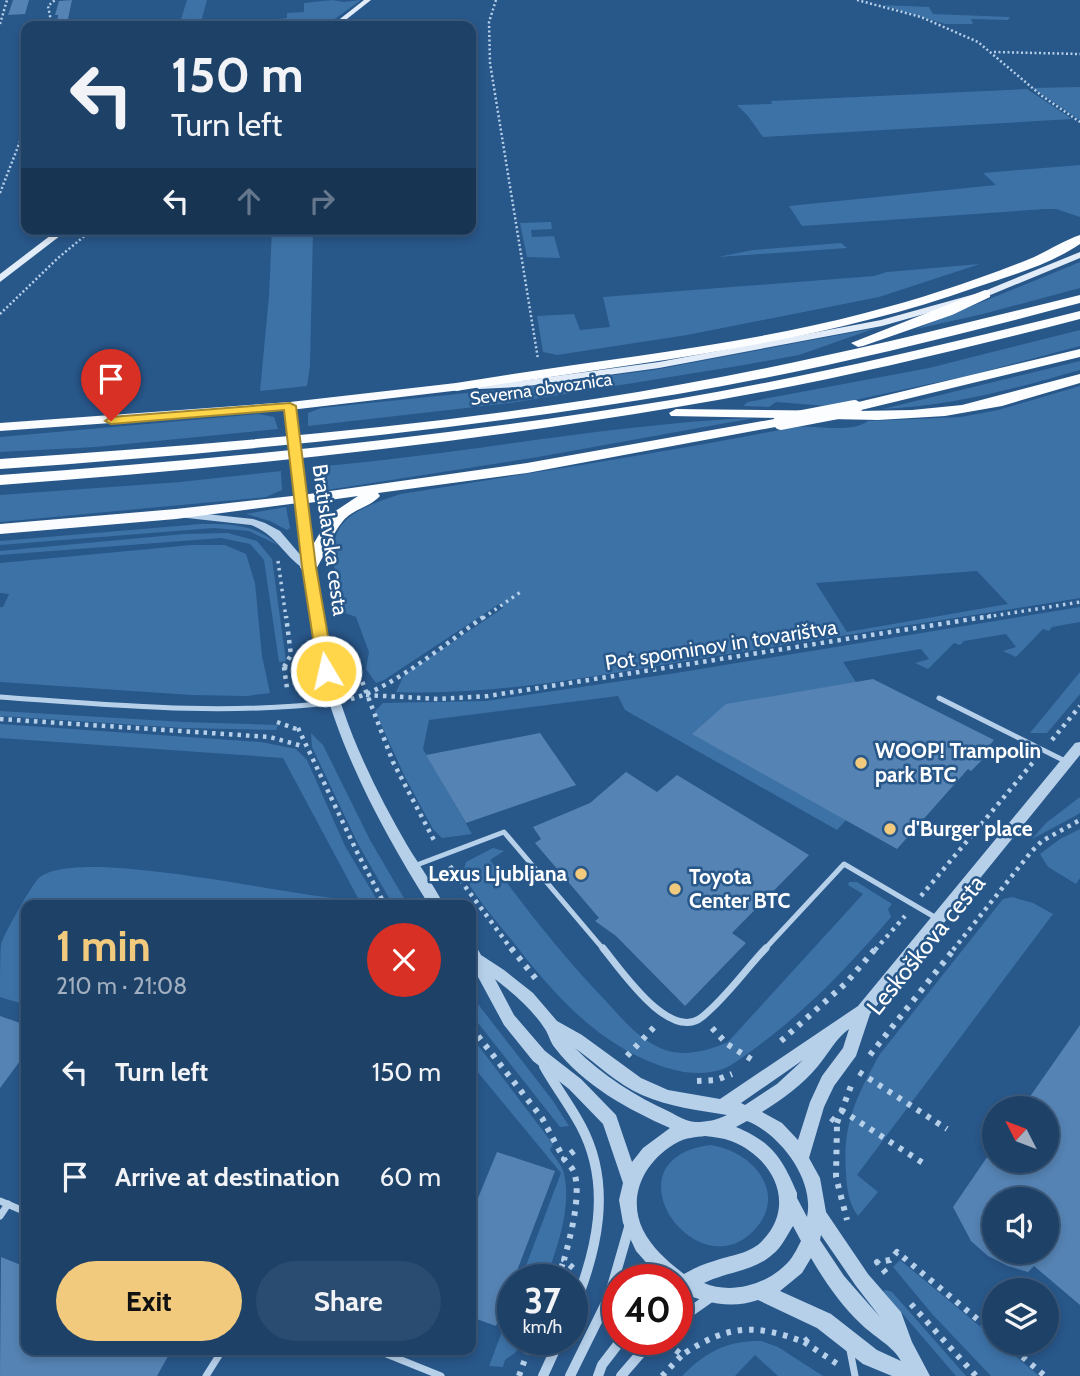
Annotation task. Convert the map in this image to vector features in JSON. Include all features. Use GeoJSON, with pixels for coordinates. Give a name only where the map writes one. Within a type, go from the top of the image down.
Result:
{"type":"FeatureCollection","features":[{"type":"Feature","properties":{"kind":"highway"},"geometry":{"type":"LineString","coordinates":[[456,387],[677,353],[889,312],[969,287],[1045,257],[1080,239]]}},
{"type":"Feature","properties":{"kind":"highway"},"geometry":{"type":"LineString","coordinates":[[703,384],[831,351],[894,331],[947,312],[985,294]]}},
{"type":"Feature","properties":{"kind":"highway","name":"Severna obvoznica"},"geometry":{"type":"LineString","coordinates":[[0,464],[326,437],[519,413],[703,384],[896,346],[1080,299]]}},
{"type":"Feature","properties":{"kind":"highway","name":"Severna obvoznica"},"geometry":{"type":"LineString","coordinates":[[0,480],[325,452],[592,417],[858,369],[1080,315]]}},
{"type":"Feature","properties":{"kind":"highway"},"geometry":{"type":"LineString","coordinates":[[301,499],[623,452],[854,408],[1080,353]]}},
{"type":"Feature","properties":{"kind":"highway"},"geometry":{"type":"LineString","coordinates":[[592,417],[684,412],[884,415],[939,413],[986,405],[1080,378]]}},
{"type":"Feature","properties":{"kind":"highway"},"geometry":{"type":"LineString","coordinates":[[309,567],[324,546],[327,530],[342,512],[366,498],[403,486]]}},
{"type":"Feature","properties":{"kind":"main road"},"geometry":{"type":"LineString","coordinates":[[341,21],[368,0]]}},
{"type":"Feature","properties":{"kind":"main road"},"geometry":{"type":"LineString","coordinates":[[0,279],[57,235]]}},
{"type":"Feature","properties":{"kind":"main road"},"geometry":{"type":"LineString","coordinates":[[0,427],[290,406],[456,387],[520,384],[718,355],[882,323],[985,294],[1080,254]]}},
{"type":"Feature","properties":{"kind":"main road"},"geometry":{"type":"LineString","coordinates":[[0,286],[22,262]]}},
{"type":"Feature","properties":{"kind":"main road"},"geometry":{"type":"LineString","coordinates":[[0,529],[176,514],[301,499]]}},
{"type":"Feature","properties":{"kind":"street","name":"Bratislavska cesta"},"geometry":{"type":"LineString","coordinates":[[290,406],[309,567],[326,671],[367,781],[412,867],[434,900]]}},
{"type":"Feature","properties":{"kind":"street"},"geometry":{"type":"LineString","coordinates":[[176,514],[234,519],[264,526],[277,533],[291,553],[309,567]]}},
{"type":"Feature","properties":{"kind":"street","name":"Leskoškova cesta"},"geometry":{"type":"LineString","coordinates":[[725,1105],[863,1011],[1080,746]]}},
{"type":"Feature","properties":{"kind":"street"},"geometry":{"type":"LineString","coordinates":[[476,956],[515,985],[552,1026],[558,1041],[607,1088],[690,1129]]}},
{"type":"Feature","properties":{"kind":"street"},"geometry":{"type":"LineString","coordinates":[[476,960],[509,1020],[539,1056],[575,1084],[610,1120],[631,1183]]}},
{"type":"Feature","properties":{"kind":"street","name":"Leskoškova cesta"},"geometry":{"type":"LineString","coordinates":[[801,1157],[816,1107],[828,1081],[850,1051],[863,1011]]}},
{"type":"Feature","properties":{"kind":"street"},"geometry":{"type":"LineString","coordinates":[[552,1026],[567,1032],[612,1070],[646,1090],[681,1101],[725,1105],[748,1112],[780,1132],[801,1157],[816,1187],[819,1217],[805,1255],[787,1276],[761,1292],[733,1297],[712,1295],[693,1288]]}},
{"type":"Feature","properties":{"kind":"street","name":"Leskoškova cesta"},"geometry":{"type":"LineString","coordinates":[[716,1129],[787,1086],[814,1063],[838,1028]]}},
{"type":"Feature","properties":{"kind":"street"},"geometry":{"type":"LineString","coordinates":[[539,1056],[558,1093],[580,1125],[599,1185],[599,1213],[593,1259],[588,1272]]}},
{"type":"Feature","properties":{"kind":"street"},"geometry":{"type":"LineString","coordinates":[[660,1264],[642,1245],[631,1223],[628,1196],[637,1170],[654,1148],[674,1135],[690,1129],[716,1129],[742,1136],[767,1154],[783,1176],[788,1211],[779,1233],[757,1256],[693,1277]]}},
{"type":"Feature","properties":{"kind":"street"},"geometry":{"type":"LineString","coordinates":[[788,1200],[811,1243],[847,1295],[878,1331],[904,1348]]}},
{"type":"Feature","properties":{"kind":"street"},"geometry":{"type":"LineString","coordinates":[[819,1217],[862,1280],[894,1319],[904,1348],[920,1376]]}},
{"type":"Feature","properties":{"kind":"street"},"geometry":{"type":"LineString","coordinates":[[570,1376],[609,1297],[631,1223]]}},
{"type":"Feature","properties":{"kind":"street"},"geometry":{"type":"LineString","coordinates":[[761,1292],[824,1321],[870,1357],[914,1376]]}},
{"type":"Feature","properties":{"kind":"street"},"geometry":{"type":"LineString","coordinates":[[693,1309],[712,1295]]}},
{"type":"Feature","properties":{"kind":"street"},"geometry":{"type":"LineString","coordinates":[[543,1376],[553,1355]]}},
{"type":"Feature","properties":{"kind":"street"},"geometry":{"type":"LineString","coordinates":[[598,1376],[610,1355]]}},
{"type":"Feature","properties":{"kind":"street"},"geometry":{"type":"LineString","coordinates":[[621,1376],[639,1355]]}},
{"type":"Feature","properties":{"kind":"lane"},"geometry":{"type":"LineString","coordinates":[[0,697],[229,709],[293,708],[336,702]]}},
{"type":"Feature","properties":{"kind":"lane"},"geometry":{"type":"LineString","coordinates":[[939,698],[1067,762]]}},
{"type":"Feature","properties":{"kind":"lane"},"geometry":{"type":"LineString","coordinates":[[412,867],[504,832],[645,998],[665,1016],[679,1023],[701,1018],[844,864],[938,919]]}},
{"type":"Feature","properties":{"kind":"lane"},"geometry":{"type":"LineString","coordinates":[[0,1216],[4,1203],[21,1210]]}},
{"type":"Feature","properties":{"kind":"lane"},"geometry":{"type":"LineString","coordinates":[[849,1340],[855,1376]]}},
{"type":"Feature","properties":{"kind":"lane"},"geometry":{"type":"LineString","coordinates":[[206,1376],[219,1355]]}},
{"type":"Feature","properties":{"kind":"lane"},"geometry":{"type":"LineString","coordinates":[[389,1355],[441,1376]]}},
{"type":"Feature","properties":{"kind":"path"},"geometry":{"type":"LineString","coordinates":[[0,24],[7,0]]}},
{"type":"Feature","properties":{"kind":"path"},"geometry":{"type":"LineString","coordinates":[[51,21],[48,6],[55,0]]}},
{"type":"Feature","properties":{"kind":"path"},"geometry":{"type":"LineString","coordinates":[[496,0],[489,22],[490,63],[538,361]]}},
{"type":"Feature","properties":{"kind":"path"},"geometry":{"type":"LineString","coordinates":[[857,0],[921,17],[954,30],[993,52],[1016,75],[1080,122]]}},
{"type":"Feature","properties":{"kind":"path"},"geometry":{"type":"LineString","coordinates":[[993,52],[1080,54]]}},
{"type":"Feature","properties":{"kind":"path"},"geometry":{"type":"LineString","coordinates":[[0,193],[21,139]]}},
{"type":"Feature","properties":{"kind":"path"},"geometry":{"type":"LineString","coordinates":[[0,314],[86,235]]}},
{"type":"Feature","properties":{"kind":"path"},"geometry":{"type":"LineString","coordinates":[[275,554],[280,569],[291,655],[285,667],[287,688]]}},
{"type":"Feature","properties":{"kind":"path"},"geometry":{"type":"LineString","coordinates":[[336,702],[366,695],[387,683],[522,591]]}},
{"type":"Feature","properties":{"kind":"path","name":"Pot spominov in tovarištva"},"geometry":{"type":"LineString","coordinates":[[366,695],[439,699],[488,696],[1080,602]]}},
{"type":"Feature","properties":{"kind":"path"},"geometry":{"type":"LineString","coordinates":[[360,676],[395,771],[444,856],[475,900]]}},
{"type":"Feature","properties":{"kind":"path"},"geometry":{"type":"LineString","coordinates":[[1054,738],[1080,706]]}},
{"type":"Feature","properties":{"kind":"path"},"geometry":{"type":"LineString","coordinates":[[0,719],[270,737],[302,746],[312,755],[352,845],[382,900]]}},
{"type":"Feature","properties":{"kind":"path"},"geometry":{"type":"LineString","coordinates":[[298,729],[302,746]]}},
{"type":"Feature","properties":{"kind":"path","name":"Leskoškova cesta"},"geometry":{"type":"LineString","coordinates":[[926,891],[1033,762]]}},
{"type":"Feature","properties":{"kind":"path","name":"Leskoškova cesta"},"geometry":{"type":"LineString","coordinates":[[855,1232],[843,1209],[836,1177],[837,1123],[859,1072],[1031,852],[1042,841],[1080,820]]}},
{"type":"Feature","properties":{"kind":"path"},"geometry":{"type":"LineString","coordinates":[[476,902],[495,929],[540,982]]}},
{"type":"Feature","properties":{"kind":"path","name":"Leskoškova cesta"},"geometry":{"type":"LineString","coordinates":[[778,1044],[846,983],[901,919]]}},
{"type":"Feature","properties":{"kind":"path"},"geometry":{"type":"LineString","coordinates":[[632,1064],[624,1059],[665,1016]]}},
{"type":"Feature","properties":{"kind":"path"},"geometry":{"type":"LineString","coordinates":[[701,1018],[727,1044],[763,1069]]}},
{"type":"Feature","properties":{"kind":"path"},"geometry":{"type":"LineString","coordinates":[[476,1033],[542,1118],[573,1171],[570,1239],[562,1264]]}},
{"type":"Feature","properties":{"kind":"path"},"geometry":{"type":"LineString","coordinates":[[747,1066],[762,1056]]}},
{"type":"Feature","properties":{"kind":"path"},"geometry":{"type":"LineString","coordinates":[[686,1081],[716,1080],[740,1071]]}},
{"type":"Feature","properties":{"kind":"path"},"geometry":{"type":"LineString","coordinates":[[859,1072],[947,1129]]}},
{"type":"Feature","properties":{"kind":"path"},"geometry":{"type":"LineString","coordinates":[[841,1110],[923,1163]]}},
{"type":"Feature","properties":{"kind":"path"},"geometry":{"type":"LineString","coordinates":[[826,1115],[837,1123]]}},
{"type":"Feature","properties":{"kind":"path"},"geometry":{"type":"LineString","coordinates":[[565,1158],[578,1147]]}},
{"type":"Feature","properties":{"kind":"path"},"geometry":{"type":"LineString","coordinates":[[869,1252],[891,1279]]}},
{"type":"Feature","properties":{"kind":"path"},"geometry":{"type":"LineString","coordinates":[[869,1272],[877,1262],[890,1260],[897,1252],[982,1323]]}},
{"type":"Feature","properties":{"kind":"path"},"geometry":{"type":"LineString","coordinates":[[564,1260],[568,1264]]}},
{"type":"Feature","properties":{"kind":"path"},"geometry":{"type":"LineString","coordinates":[[904,1296],[976,1376]]}},
{"type":"Feature","properties":{"kind":"path"},"geometry":{"type":"LineString","coordinates":[[693,1347],[711,1335],[737,1328],[763,1329],[804,1342],[844,1369]]}},
{"type":"Feature","properties":{"kind":"path"},"geometry":{"type":"LineString","coordinates":[[804,1342],[815,1332]]}},
{"type":"Feature","properties":{"kind":"path"},"geometry":{"type":"LineString","coordinates":[[519,1376],[526,1355]]}},
{"type":"Feature","properties":{"kind":"path"},"geometry":{"type":"LineString","coordinates":[[662,1376],[682,1355]]}},
{"type":"Feature","properties":{"kind":"path"},"geometry":{"type":"LineString","coordinates":[[1020,1355],[1045,1376]]}},
{"type":"Feature","properties":{"kind":"shaded area"},"geometry":{"type":"Polygon","coordinates":[[[187,0],[207,0],[201,21],[181,21],[187,0]]]}},
{"type":"Feature","properties":{"kind":"shaded area"},"geometry":{"type":"Polygon","coordinates":[[[361,0],[332,21],[268,21],[287,18],[287,13],[304,12],[304,3],[361,0]]]}},
{"type":"Feature","properties":{"kind":"shaded area"},"geometry":{"type":"Polygon","coordinates":[[[882,5],[929,7],[933,14],[1010,17],[1008,20],[971,19],[973,24],[945,24],[882,5]]]}},
{"type":"Feature","properties":{"kind":"shaded area"},"geometry":{"type":"Polygon","coordinates":[[[1080,87],[1080,120],[1032,88],[1080,87]]]}},
{"type":"Feature","properties":{"kind":"shaded area"},"geometry":{"type":"Polygon","coordinates":[[[1027,89],[1072,119],[763,137],[737,105],[772,104],[771,101],[1027,89]]]}},
{"type":"Feature","properties":{"kind":"shaded area"},"geometry":{"type":"Polygon","coordinates":[[[1080,165],[1080,217],[1056,209],[1045,209],[802,226],[789,206],[996,185],[983,173],[1080,165]]]}},
{"type":"Feature","properties":{"kind":"shaded area"},"geometry":{"type":"Polygon","coordinates":[[[551,222],[552,229],[531,230],[532,237],[554,236],[560,258],[527,257],[520,223],[551,222]]]}},
{"type":"Feature","properties":{"kind":"shaded area"},"geometry":{"type":"Polygon","coordinates":[[[272,235],[313,235],[310,366],[307,386],[260,391],[272,235]]]}},
{"type":"Feature","properties":{"kind":"shaded area"},"geometry":{"type":"Polygon","coordinates":[[[841,243],[847,248],[718,257],[753,250],[841,243]]]}},
{"type":"Feature","properties":{"kind":"shaded area"},"geometry":{"type":"Polygon","coordinates":[[[1080,262],[1080,288],[916,329],[1080,262]]]}},
{"type":"Feature","properties":{"kind":"shaded area"},"geometry":{"type":"Polygon","coordinates":[[[980,264],[879,297],[687,335],[557,355],[543,352],[537,316],[574,314],[580,330],[610,327],[603,297],[874,276],[887,272],[980,264]]]}},
{"type":"Feature","properties":{"kind":"shaded area"},"geometry":{"type":"Polygon","coordinates":[[[876,328],[799,355],[744,365],[510,403],[308,426],[308,413],[321,408],[654,370],[876,328]]]}},
{"type":"Feature","properties":{"kind":"shaded area"},"geometry":{"type":"Polygon","coordinates":[[[1080,330],[1080,346],[971,375],[827,406],[776,402],[769,407],[743,406],[748,402],[929,368],[1080,330]]]}},
{"type":"Feature","properties":{"kind":"shaded area"},"geometry":{"type":"Polygon","coordinates":[[[1080,361],[1080,370],[1007,390],[934,404],[883,409],[1080,361]]]}},
{"type":"Feature","properties":{"kind":"shaded area"},"geometry":{"type":"Polygon","coordinates":[[[1080,386],[1080,598],[581,678],[507,688],[433,692],[396,692],[404,675],[503,608],[502,602],[376,683],[366,669],[369,652],[356,617],[342,612],[334,566],[337,534],[344,522],[356,512],[401,494],[790,428],[841,428],[868,421],[961,417],[998,410],[1080,386]],[[977,571],[816,583],[847,632],[1008,604],[977,571]]]}},
{"type":"Feature","properties":{"kind":"shaded area"},"geometry":{"type":"Polygon","coordinates":[[[259,414],[274,417],[278,429],[95,447],[0,452],[0,437],[259,414]]]}},
{"type":"Feature","properties":{"kind":"shaded area"},"geometry":{"type":"Polygon","coordinates":[[[754,418],[538,457],[327,490],[317,483],[314,467],[643,426],[754,418]]]}},
{"type":"Feature","properties":{"kind":"shaded area"},"geometry":{"type":"Polygon","coordinates":[[[281,471],[282,490],[266,497],[0,522],[0,495],[180,482],[281,471]]]}},
{"type":"Feature","properties":{"kind":"shaded area"},"geometry":{"type":"Polygon","coordinates":[[[286,507],[290,528],[287,530],[270,521],[246,514],[286,507]]]}},
{"type":"Feature","properties":{"kind":"shaded area"},"geometry":{"type":"Polygon","coordinates":[[[201,524],[251,529],[278,545],[249,531],[214,528],[0,545],[0,541],[201,524]]]}},
{"type":"Feature","properties":{"kind":"shaded area"},"geometry":{"type":"Polygon","coordinates":[[[228,533],[257,541],[272,559],[286,661],[279,662],[264,560],[250,544],[221,538],[0,555],[0,551],[184,534],[228,533]]]}},
{"type":"Feature","properties":{"kind":"shaded area"},"geometry":{"type":"Polygon","coordinates":[[[192,545],[225,545],[246,554],[255,583],[262,656],[270,693],[247,696],[191,695],[0,682],[0,607],[3,607],[9,594],[0,593],[0,563],[192,545]]]}},
{"type":"Feature","properties":{"kind":"shaded area"},"geometry":{"type":"Polygon","coordinates":[[[1080,607],[1080,622],[1052,627],[1049,631],[1043,629],[1016,657],[1003,651],[1016,647],[1006,634],[964,641],[960,645],[954,643],[928,669],[915,663],[929,659],[921,649],[843,662],[856,682],[846,820],[837,830],[625,710],[618,696],[429,720],[423,749],[472,834],[442,838],[433,829],[405,777],[375,711],[383,703],[486,701],[1080,607]]]}},
{"type":"Feature","properties":{"kind":"shaded area"},"geometry":{"type":"Polygon","coordinates":[[[1080,672],[1080,694],[1047,733],[1030,733],[1080,672]]]}},
{"type":"Feature","properties":{"kind":"shaded area"},"geometry":{"type":"Polygon","coordinates":[[[0,711],[278,725],[276,730],[183,728],[0,716],[0,711]]]}},
{"type":"Feature","properties":{"kind":"shaded area"},"geometry":{"type":"Polygon","coordinates":[[[0,724],[261,742],[296,749],[307,760],[345,846],[377,900],[359,900],[283,758],[0,738],[0,724]]]}},
{"type":"Feature","properties":{"kind":"shaded area"},"geometry":{"type":"Polygon","coordinates":[[[311,733],[323,745],[370,840],[405,900],[390,900],[358,844],[312,747],[311,733]]]}},
{"type":"Feature","properties":{"kind":"shaded area"},"geometry":{"type":"Polygon","coordinates":[[[1080,797],[1080,813],[1032,839],[1046,823],[1080,797]]]}},
{"type":"Feature","properties":{"kind":"shaded area"},"geometry":{"type":"Polygon","coordinates":[[[1080,829],[1080,878],[1076,884],[1048,867],[1040,854],[1060,839],[1080,829]]]}},
{"type":"Feature","properties":{"kind":"shaded area"},"geometry":{"type":"Polygon","coordinates":[[[493,848],[504,851],[490,860],[544,931],[588,982],[636,1032],[660,1048],[677,1053],[703,1050],[728,1042],[863,894],[848,885],[849,882],[857,882],[892,904],[888,909],[891,917],[826,987],[754,1049],[723,1069],[700,1073],[684,1072],[661,1066],[615,1044],[558,996],[485,907],[463,873],[466,862],[493,848]]]}},
{"type":"Feature","properties":{"kind":"shaded area"},"geometry":{"type":"Polygon","coordinates":[[[95,867],[190,876],[359,900],[24,900],[38,879],[60,870],[95,867]]]}},
{"type":"Feature","properties":{"kind":"shaded area"},"geometry":{"type":"Polygon","coordinates":[[[1012,897],[1033,903],[1053,914],[857,1175],[878,1192],[858,1216],[849,1196],[845,1157],[852,1112],[864,1084],[880,1054],[1003,899],[1012,897]]]}},
{"type":"Feature","properties":{"kind":"shaded area"},"geometry":{"type":"Polygon","coordinates":[[[21,906],[21,1003],[0,997],[3,939],[21,906]]]}},
{"type":"Feature","properties":{"kind":"shaded area"},"geometry":{"type":"Polygon","coordinates":[[[476,1001],[553,1101],[569,1126],[560,1127],[476,1020],[476,1001]]]}},
{"type":"Feature","properties":{"kind":"shaded area"},"geometry":{"type":"Polygon","coordinates":[[[476,1043],[553,1144],[550,1150],[563,1171],[566,1187],[565,1214],[551,1264],[527,1264],[561,1173],[476,1070],[476,1043]]]}},
{"type":"Feature","properties":{"kind":"shaded area"},"geometry":{"type":"Polygon","coordinates":[[[710,1145],[741,1156],[762,1178],[767,1192],[767,1206],[762,1221],[749,1235],[726,1246],[704,1244],[684,1232],[669,1214],[661,1193],[664,1172],[679,1155],[710,1145]]]}},
{"type":"Feature","properties":{"kind":"shaded area"},"geometry":{"type":"Polygon","coordinates":[[[900,1260],[982,1328],[982,1355],[1014,1355],[1039,1376],[991,1376],[933,1315],[893,1267],[900,1260]]]}},
{"type":"Feature","properties":{"kind":"shaded area"},"geometry":{"type":"Polygon","coordinates":[[[883,1291],[892,1292],[966,1376],[956,1376],[883,1291]]]}},
{"type":"Feature","properties":{"kind":"shaded area"},"geometry":{"type":"Polygon","coordinates":[[[761,1341],[778,1347],[823,1376],[778,1376],[755,1355],[735,1376],[682,1376],[700,1360],[727,1345],[761,1341]]]}},
{"type":"Feature","properties":{"kind":"shaded area"},"geometry":{"type":"Polygon","coordinates":[[[497,1345],[497,1355],[512,1355],[505,1360],[503,1367],[489,1366],[497,1345]]]}},
{"type":"Feature","properties":{"kind":"building"},"geometry":{"type":"Polygon","coordinates":[[[13,0],[29,0],[25,14],[8,15],[13,0]]]}},
{"type":"Feature","properties":{"kind":"building"},"geometry":{"type":"Polygon","coordinates":[[[72,0],[68,19],[64,21],[57,21],[58,15],[55,15],[59,1],[72,0]]]}},
{"type":"Feature","properties":{"kind":"building","name":"WOOP! Trampolin park BTC"},"geometry":{"type":"Polygon","coordinates":[[[873,679],[994,740],[981,755],[985,757],[971,771],[968,769],[897,849],[692,734],[726,704],[873,679]]]}},
{"type":"Feature","properties":{"kind":"building"},"geometry":{"type":"Polygon","coordinates":[[[540,733],[576,785],[466,823],[426,755],[540,733]]]}},
{"type":"Feature","properties":{"kind":"building","name":"Toyota Center BTC"},"geometry":{"type":"Polygon","coordinates":[[[626,772],[657,792],[677,775],[809,855],[732,933],[746,943],[685,1006],[616,936],[595,921],[599,918],[535,843],[541,839],[533,827],[590,803],[626,772]]]}},
{"type":"Feature","properties":{"kind":"building"},"geometry":{"type":"Polygon","coordinates":[[[0,1016],[21,1023],[21,1060],[0,1088],[0,1016]]]}},
{"type":"Feature","properties":{"kind":"building"},"geometry":{"type":"Polygon","coordinates":[[[1080,1025],[1080,1305],[1059,1287],[1059,1278],[1048,1278],[1034,1266],[1028,1272],[1004,1264],[1059,1264],[1059,1187],[982,1187],[982,1251],[971,1241],[953,1207],[982,1165],[982,1173],[1059,1173],[1059,1096],[1030,1096],[1080,1025]]]}},
{"type":"Feature","properties":{"kind":"building"},"geometry":{"type":"Polygon","coordinates":[[[497,1152],[555,1171],[520,1264],[497,1264],[496,1326],[476,1319],[476,1203],[497,1152]]]}},
{"type":"Feature","properties":{"kind":"building"},"geometry":{"type":"Polygon","coordinates":[[[1,1257],[21,1265],[21,1355],[169,1355],[157,1376],[0,1376],[1,1257]]]}},
{"type":"Feature","properties":{"kind":"place","name":"WOOP! Trampolin park BTC"},"geometry":{"type":"Point","coordinates":[861,763]}},
{"type":"Feature","properties":{"kind":"place","name":"d'Burger place"},"geometry":{"type":"Point","coordinates":[890,829]}},
{"type":"Feature","properties":{"kind":"place","name":"Lexus Ljubljana"},"geometry":{"type":"Point","coordinates":[581,874]}},
{"type":"Feature","properties":{"kind":"place","name":"Toyota Center BTC"},"geometry":{"type":"Point","coordinates":[675,889]}},
{"type":"Feature","properties":{"kind":"route"},"geometry":{"type":"LineString","coordinates":[[111,421],[290,406],[309,567],[326,671]]}}]}
